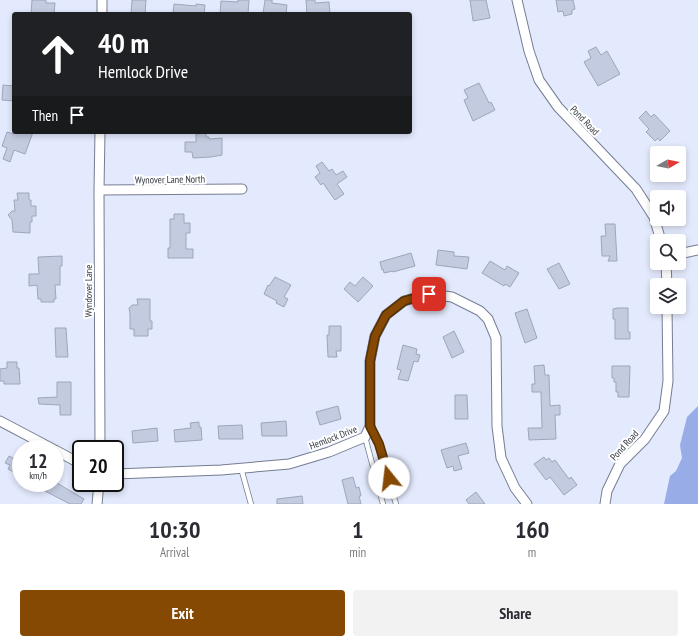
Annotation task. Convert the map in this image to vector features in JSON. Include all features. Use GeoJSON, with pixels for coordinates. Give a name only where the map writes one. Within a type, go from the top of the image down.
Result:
{"type":"FeatureCollection","features":[{"type":"Feature","properties":{"kind":"street"},"geometry":{"type":"LineString","coordinates":[[102,0],[102,12]]}},
{"type":"Feature","properties":{"kind":"street","name":"Pond Road"},"geometry":{"type":"LineString","coordinates":[[517,0],[529,51],[539,80],[558,107],[636,189],[654,217],[659,234]]}},
{"type":"Feature","properties":{"kind":"street","name":"Wyndover Lane"},"geometry":{"type":"LineString","coordinates":[[100,134],[100,440]]}},
{"type":"Feature","properties":{"kind":"street","name":"Wynover Lane North"},"geometry":{"type":"LineString","coordinates":[[99,190],[242,189]]}},
{"type":"Feature","properties":{"kind":"street"},"geometry":{"type":"LineString","coordinates":[[686,253],[698,250]]}},
{"type":"Feature","properties":{"kind":"street","name":"Hemlock Drive"},"geometry":{"type":"LineString","coordinates":[[124,474],[241,468],[289,464],[329,452],[366,437],[370,426],[370,361],[375,336],[386,315],[404,301],[429,294],[452,297],[480,311],[488,319],[496,338],[497,426],[501,458],[515,488],[527,504]]}},
{"type":"Feature","properties":{"kind":"street","name":"Pond Road"},"geometry":{"type":"LineString","coordinates":[[605,504],[607,491],[620,464],[645,439],[664,411],[668,381],[667,314]]}},
{"type":"Feature","properties":{"kind":"street"},"geometry":{"type":"LineString","coordinates":[[0,421],[35,440]]}},
{"type":"Feature","properties":{"kind":"street"},"geometry":{"type":"LineString","coordinates":[[97,504],[98,492]]}},
{"type":"Feature","properties":{"kind":"lane"},"geometry":{"type":"LineString","coordinates":[[370,426],[379,444],[396,504]]}},
{"type":"Feature","properties":{"kind":"lane"},"geometry":{"type":"LineString","coordinates":[[366,437],[383,504]]}},
{"type":"Feature","properties":{"kind":"lane"},"geometry":{"type":"LineString","coordinates":[[241,468],[251,504]]}},
{"type":"Feature","properties":{"kind":"water"},"geometry":{"type":"Polygon","coordinates":[[[698,406],[698,504],[664,504],[670,476],[676,471],[682,458],[680,445],[687,417],[698,406]]]}},
{"type":"Feature","properties":{"kind":"building"},"geometry":{"type":"Polygon","coordinates":[[[32,0],[46,0],[46,3],[55,3],[54,12],[31,12],[32,0]]]}},
{"type":"Feature","properties":{"kind":"building"},"geometry":{"type":"Polygon","coordinates":[[[132,0],[146,0],[145,12],[131,12],[132,0]]]}},
{"type":"Feature","properties":{"kind":"building"},"geometry":{"type":"Polygon","coordinates":[[[238,0],[249,0],[248,12],[220,12],[221,1],[238,2],[238,0]]]}},
{"type":"Feature","properties":{"kind":"building"},"geometry":{"type":"Polygon","coordinates":[[[265,0],[272,0],[272,3],[287,5],[286,12],[263,12],[265,0]]]}},
{"type":"Feature","properties":{"kind":"building"},"geometry":{"type":"Polygon","coordinates":[[[306,0],[315,0],[315,3],[329,2],[330,12],[307,12],[306,0]]]}},
{"type":"Feature","properties":{"kind":"building"},"geometry":{"type":"Polygon","coordinates":[[[470,0],[486,0],[490,18],[473,21],[470,0]]]}},
{"type":"Feature","properties":{"kind":"building"},"geometry":{"type":"Polygon","coordinates":[[[556,0],[573,0],[575,9],[572,10],[572,14],[564,16],[563,11],[558,12],[556,0]]]}},
{"type":"Feature","properties":{"kind":"building"},"geometry":{"type":"Polygon","coordinates":[[[174,4],[196,6],[196,4],[205,5],[204,12],[173,12],[174,4]]]}},
{"type":"Feature","properties":{"kind":"building"},"geometry":{"type":"Polygon","coordinates":[[[596,47],[601,55],[607,51],[620,74],[598,86],[584,62],[591,58],[588,51],[596,47]]]}},
{"type":"Feature","properties":{"kind":"building"},"geometry":{"type":"Polygon","coordinates":[[[479,83],[489,103],[491,102],[495,110],[473,121],[464,100],[468,98],[464,90],[479,83]]]}},
{"type":"Feature","properties":{"kind":"building"},"geometry":{"type":"Polygon","coordinates":[[[3,85],[12,86],[12,101],[2,100],[3,85]]]}},
{"type":"Feature","properties":{"kind":"building"},"geometry":{"type":"Polygon","coordinates":[[[646,111],[651,117],[654,114],[670,131],[660,141],[658,138],[655,141],[646,132],[649,129],[639,118],[646,111]]]}},
{"type":"Feature","properties":{"kind":"building"},"geometry":{"type":"Polygon","coordinates":[[[7,132],[12,134],[32,134],[25,154],[14,150],[10,162],[3,159],[7,148],[2,146],[7,132]]]}},
{"type":"Feature","properties":{"kind":"building"},"geometry":{"type":"Polygon","coordinates":[[[196,134],[206,134],[206,137],[209,137],[209,139],[222,138],[222,155],[193,158],[192,152],[185,152],[185,142],[196,142],[196,134]]]}},
{"type":"Feature","properties":{"kind":"building"},"geometry":{"type":"Polygon","coordinates":[[[322,162],[329,171],[332,169],[336,175],[343,171],[347,177],[337,184],[344,194],[335,200],[323,183],[321,185],[315,177],[320,173],[316,166],[322,162]]]}},
{"type":"Feature","properties":{"kind":"building"},"geometry":{"type":"Polygon","coordinates":[[[17,193],[29,193],[31,206],[36,206],[36,216],[32,216],[32,222],[30,222],[30,233],[13,232],[12,220],[8,215],[12,211],[15,211],[14,200],[18,200],[17,193]]]}},
{"type":"Feature","properties":{"kind":"building"},"geometry":{"type":"Polygon","coordinates":[[[174,214],[184,214],[184,223],[190,223],[190,233],[186,233],[186,249],[193,249],[193,258],[168,258],[168,248],[170,248],[170,219],[174,219],[174,214]]]}},
{"type":"Feature","properties":{"kind":"building"},"geometry":{"type":"Polygon","coordinates":[[[605,224],[615,224],[617,261],[608,261],[610,256],[602,256],[601,236],[606,236],[605,224]]]}},
{"type":"Feature","properties":{"kind":"building"},"geometry":{"type":"Polygon","coordinates":[[[438,250],[454,252],[454,256],[469,257],[467,269],[436,265],[438,250]]]}},
{"type":"Feature","properties":{"kind":"building"},"geometry":{"type":"Polygon","coordinates":[[[411,253],[415,266],[393,272],[384,273],[383,269],[382,270],[380,262],[411,253]]]}},
{"type":"Feature","properties":{"kind":"building"},"geometry":{"type":"Polygon","coordinates":[[[62,256],[62,266],[60,266],[60,285],[55,285],[56,299],[54,299],[54,302],[41,302],[41,299],[38,299],[37,285],[29,286],[29,274],[39,274],[38,257],[62,256]]]}},
{"type":"Feature","properties":{"kind":"building"},"geometry":{"type":"Polygon","coordinates":[[[490,261],[505,270],[507,266],[519,273],[510,287],[505,284],[504,286],[482,273],[490,261]]]}},
{"type":"Feature","properties":{"kind":"building"},"geometry":{"type":"Polygon","coordinates":[[[559,263],[570,284],[559,289],[547,269],[559,263]]]}},
{"type":"Feature","properties":{"kind":"building"},"geometry":{"type":"Polygon","coordinates":[[[275,277],[291,285],[284,297],[288,299],[284,307],[276,303],[277,301],[264,294],[268,285],[269,286],[275,277]]]}},
{"type":"Feature","properties":{"kind":"building"},"geometry":{"type":"Polygon","coordinates":[[[363,277],[373,286],[358,302],[344,289],[350,282],[355,286],[363,277]]]}},
{"type":"Feature","properties":{"kind":"building"},"geometry":{"type":"Polygon","coordinates":[[[137,299],[150,299],[150,321],[152,321],[152,329],[148,329],[148,336],[134,336],[134,329],[130,329],[129,308],[132,305],[138,305],[137,299]]]}},
{"type":"Feature","properties":{"kind":"building"},"geometry":{"type":"Polygon","coordinates":[[[628,308],[628,332],[630,332],[630,339],[615,339],[615,319],[613,319],[613,309],[628,308]]]}},
{"type":"Feature","properties":{"kind":"building"},"geometry":{"type":"Polygon","coordinates":[[[527,309],[537,338],[525,343],[515,313],[527,309]]]}},
{"type":"Feature","properties":{"kind":"building"},"geometry":{"type":"Polygon","coordinates":[[[329,326],[341,326],[341,351],[336,351],[337,357],[328,357],[327,335],[329,335],[329,326]]]}},
{"type":"Feature","properties":{"kind":"building"},"geometry":{"type":"Polygon","coordinates":[[[55,328],[66,328],[68,357],[56,357],[55,328]]]}},
{"type":"Feature","properties":{"kind":"building"},"geometry":{"type":"Polygon","coordinates":[[[454,331],[464,352],[452,358],[443,337],[454,331]]]}},
{"type":"Feature","properties":{"kind":"building"},"geometry":{"type":"Polygon","coordinates":[[[403,345],[417,349],[416,354],[420,355],[418,362],[414,361],[408,381],[398,379],[401,370],[397,369],[403,345]]]}},
{"type":"Feature","properties":{"kind":"building"},"geometry":{"type":"Polygon","coordinates":[[[7,362],[17,362],[20,384],[4,384],[4,381],[0,381],[0,369],[7,368],[7,362]]]}},
{"type":"Feature","properties":{"kind":"building"},"geometry":{"type":"Polygon","coordinates":[[[544,365],[545,375],[549,375],[550,406],[560,405],[560,415],[555,415],[556,439],[529,440],[528,428],[542,428],[541,392],[532,392],[532,384],[535,384],[534,366],[544,365]]]}},
{"type":"Feature","properties":{"kind":"building"},"geometry":{"type":"Polygon","coordinates":[[[612,366],[630,366],[629,397],[618,397],[618,392],[616,392],[616,382],[614,382],[614,378],[612,378],[612,366]]]}},
{"type":"Feature","properties":{"kind":"building"},"geometry":{"type":"Polygon","coordinates":[[[57,382],[71,382],[71,415],[60,415],[60,405],[39,404],[38,398],[57,397],[57,382]]]}},
{"type":"Feature","properties":{"kind":"building"},"geometry":{"type":"Polygon","coordinates":[[[455,395],[467,395],[468,419],[455,419],[455,395]]]}},
{"type":"Feature","properties":{"kind":"building"},"geometry":{"type":"Polygon","coordinates":[[[338,406],[341,419],[320,425],[316,412],[338,406]]]}},
{"type":"Feature","properties":{"kind":"building"},"geometry":{"type":"Polygon","coordinates":[[[286,421],[287,436],[262,436],[261,423],[286,421]]]}},
{"type":"Feature","properties":{"kind":"building"},"geometry":{"type":"Polygon","coordinates":[[[199,422],[202,440],[175,442],[174,430],[191,428],[190,423],[199,422]]]}},
{"type":"Feature","properties":{"kind":"building"},"geometry":{"type":"Polygon","coordinates":[[[242,425],[243,439],[219,439],[218,426],[242,425]]]}},
{"type":"Feature","properties":{"kind":"building"},"geometry":{"type":"Polygon","coordinates":[[[157,428],[158,441],[133,443],[132,431],[157,428]]]}},
{"type":"Feature","properties":{"kind":"building"},"geometry":{"type":"Polygon","coordinates":[[[466,443],[469,453],[458,456],[462,469],[454,471],[453,466],[447,468],[441,450],[466,443]]]}},
{"type":"Feature","properties":{"kind":"building"},"geometry":{"type":"Polygon","coordinates":[[[9,456],[12,458],[12,471],[8,469],[10,465],[5,463],[9,456]]]}},
{"type":"Feature","properties":{"kind":"building"},"geometry":{"type":"Polygon","coordinates":[[[544,457],[546,460],[549,458],[552,462],[555,460],[569,479],[571,477],[577,485],[564,495],[550,477],[546,480],[534,464],[544,457]]]}},
{"type":"Feature","properties":{"kind":"building"},"geometry":{"type":"Polygon","coordinates":[[[353,477],[356,488],[359,487],[361,504],[348,504],[342,480],[353,477]]]}},
{"type":"Feature","properties":{"kind":"building"},"geometry":{"type":"Polygon","coordinates":[[[64,487],[84,499],[81,504],[70,504],[47,492],[64,492],[64,487]]]}},
{"type":"Feature","properties":{"kind":"building"},"geometry":{"type":"Polygon","coordinates":[[[476,492],[485,504],[469,504],[466,500],[476,492]]]}},
{"type":"Feature","properties":{"kind":"building"},"geometry":{"type":"Polygon","coordinates":[[[302,496],[303,504],[277,504],[277,499],[302,496]]]}},
{"type":"Feature","properties":{"kind":"route"},"geometry":{"type":"LineString","coordinates":[[389,478],[379,444],[370,426],[370,361],[375,336],[386,315],[404,301],[429,294]]}}]}
